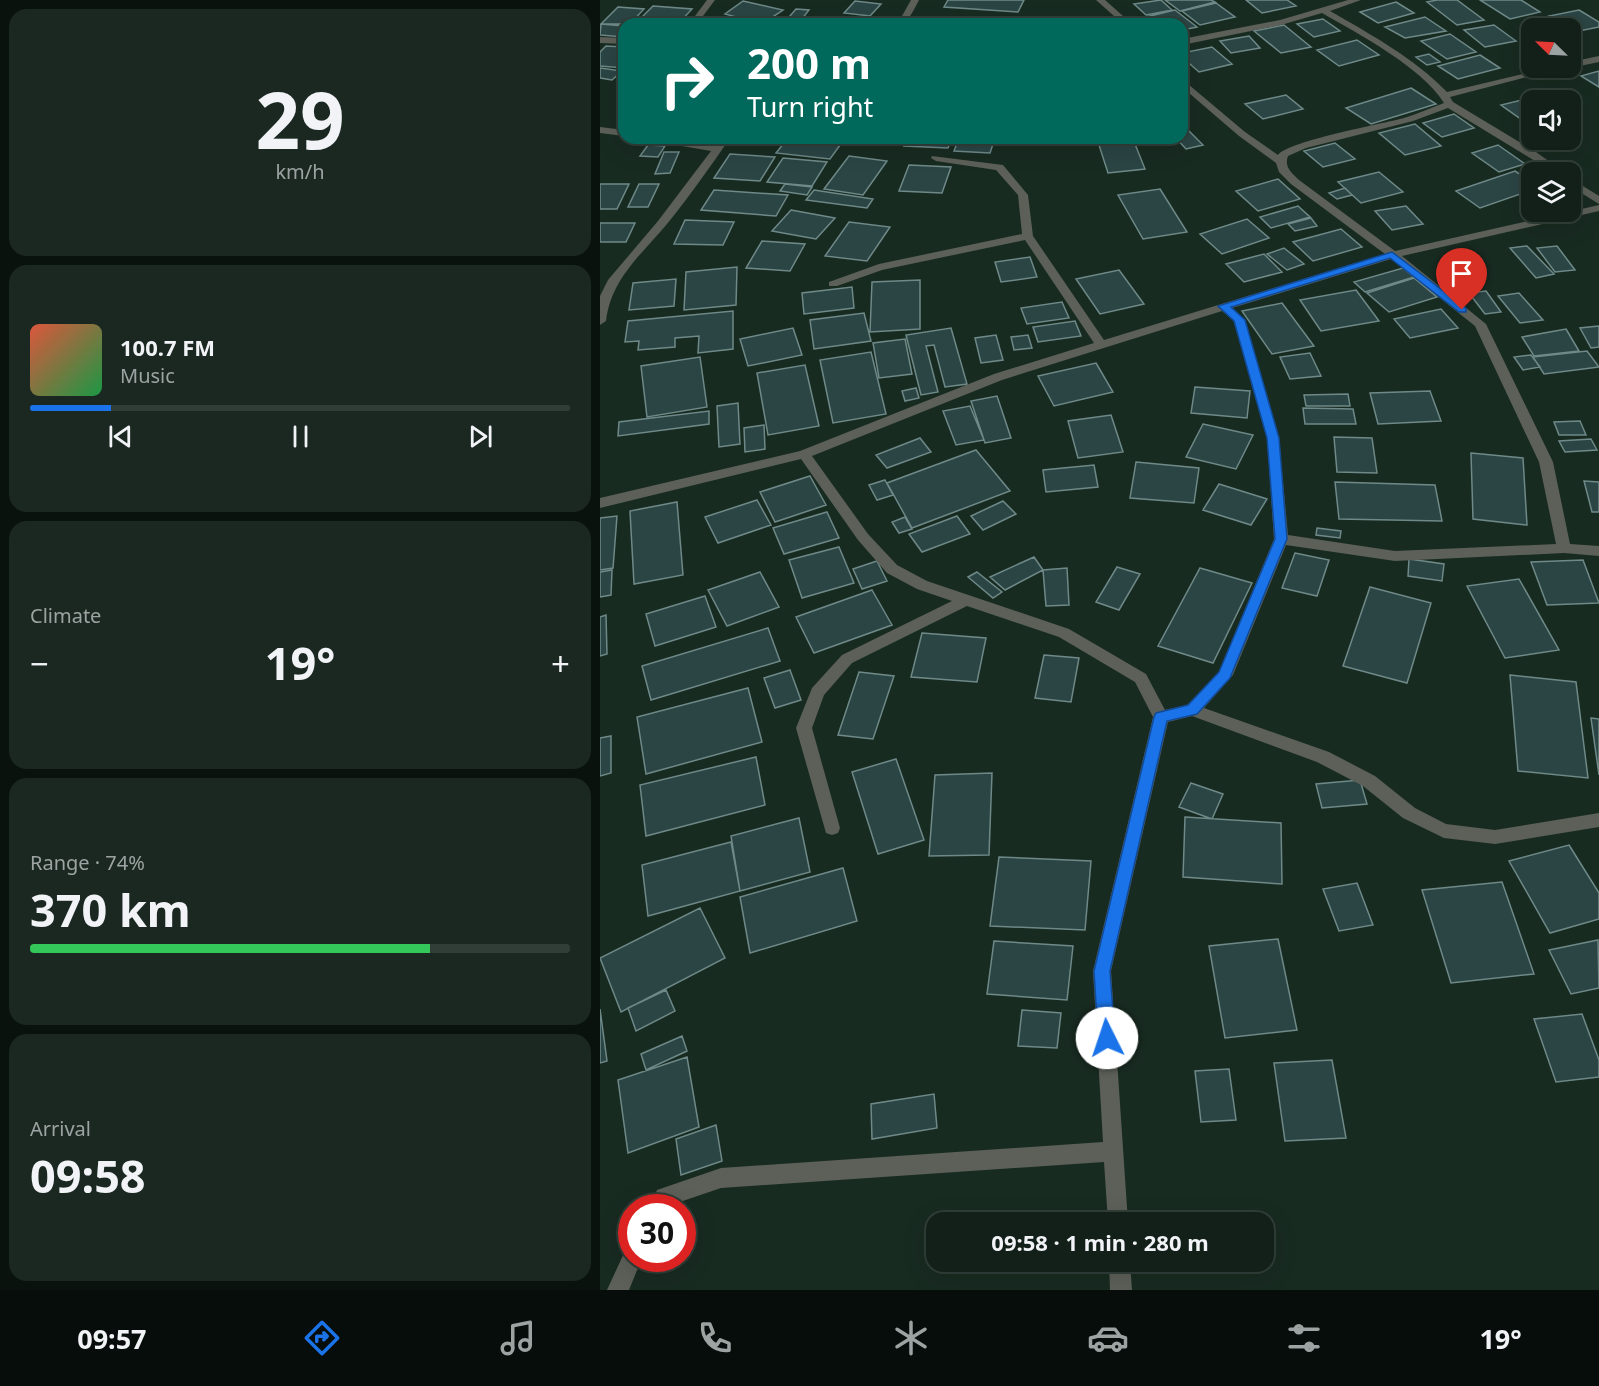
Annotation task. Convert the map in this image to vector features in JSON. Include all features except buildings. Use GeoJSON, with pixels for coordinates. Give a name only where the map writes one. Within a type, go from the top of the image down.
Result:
{"type":"FeatureCollection","features":[{"type":"Feature","properties":{"kind":"street"},"geometry":{"type":"LineString","coordinates":[[698,18],[711,0]]}},
{"type":"Feature","properties":{"kind":"street"},"geometry":{"type":"LineString","coordinates":[[905,18],[915,0]]}},
{"type":"Feature","properties":{"kind":"street"},"geometry":{"type":"LineString","coordinates":[[1100,0],[1121,18]]}},
{"type":"Feature","properties":{"kind":"street"},"geometry":{"type":"LineString","coordinates":[[1188,41],[1281,22],[1357,0]]}},
{"type":"Feature","properties":{"kind":"street"},"geometry":{"type":"LineString","coordinates":[[1323,10],[1388,51],[1448,100],[1501,138],[1533,153],[1545,162]]}},
{"type":"Feature","properties":{"kind":"street"},"geometry":{"type":"LineString","coordinates":[[600,40],[618,41]]}},
{"type":"Feature","properties":{"kind":"street"},"geometry":{"type":"LineString","coordinates":[[1581,63],[1599,59]]}},
{"type":"Feature","properties":{"kind":"street"},"geometry":{"type":"LineString","coordinates":[[1523,78],[1448,100],[1410,119],[1302,146],[1284,154],[1281,162],[1283,170],[1295,182],[1480,324],[1546,462],[1564,548]]}},
{"type":"Feature","properties":{"kind":"street"},"geometry":{"type":"LineString","coordinates":[[1188,87],[1242,134],[1281,162]]}},
{"type":"Feature","properties":{"kind":"street"},"geometry":{"type":"LineString","coordinates":[[600,130],[618,132]]}},
{"type":"Feature","properties":{"kind":"street"},"geometry":{"type":"LineString","coordinates":[[688,144],[718,149]]}},
{"type":"Feature","properties":{"kind":"street"},"geometry":{"type":"LineString","coordinates":[[600,321],[600,305],[617,274],[654,232],[721,144]]}},
{"type":"Feature","properties":{"kind":"street"},"geometry":{"type":"LineString","coordinates":[[936,158],[999,167],[1023,195],[1028,236],[1102,346]]}},
{"type":"Feature","properties":{"kind":"street"},"geometry":{"type":"LineString","coordinates":[[1581,189],[1599,201]]}},
{"type":"Feature","properties":{"kind":"street"},"geometry":{"type":"LineString","coordinates":[[600,503],[804,454],[999,377],[1392,255],[1599,208]]}},
{"type":"Feature","properties":{"kind":"street"},"geometry":{"type":"LineString","coordinates":[[832,284],[879,267],[1028,236]]}},
{"type":"Feature","properties":{"kind":"street"},"geometry":{"type":"LineString","coordinates":[[1192,710],[1225,675],[1281,539],[1273,438],[1239,320],[1223,306]]}},
{"type":"Feature","properties":{"kind":"street"},"geometry":{"type":"LineString","coordinates":[[804,454],[863,537],[892,569],[922,585],[1064,633],[1141,678],[1161,717],[1102,971],[1117,1212]]}},
{"type":"Feature","properties":{"kind":"street"},"geometry":{"type":"LineString","coordinates":[[1281,539],[1395,556],[1564,548],[1599,551]]}},
{"type":"Feature","properties":{"kind":"street"},"geometry":{"type":"LineString","coordinates":[[832,828],[804,728],[817,692],[847,659],[966,600]]}},
{"type":"Feature","properties":{"kind":"street"},"geometry":{"type":"LineString","coordinates":[[1161,717],[1192,710],[1323,757],[1352,771],[1410,813],[1444,831],[1495,837],[1599,820]]}},
{"type":"Feature","properties":{"kind":"street"},"geometry":{"type":"LineString","coordinates":[[673,1194],[721,1178],[1114,1151]]}},
{"type":"Feature","properties":{"kind":"street"},"geometry":{"type":"LineString","coordinates":[[618,1290],[626,1272]]}},
{"type":"Feature","properties":{"kind":"street"},"geometry":{"type":"LineString","coordinates":[[1120,1272],[1121,1290]]}},
{"type":"Feature","properties":{"kind":"route"},"geometry":{"type":"LineString","coordinates":[[1107,1038],[1102,971],[1161,717],[1192,710],[1225,675],[1281,539],[1273,438],[1239,320],[1223,306],[1392,255],[1412,268],[1462,310]]}}]}
